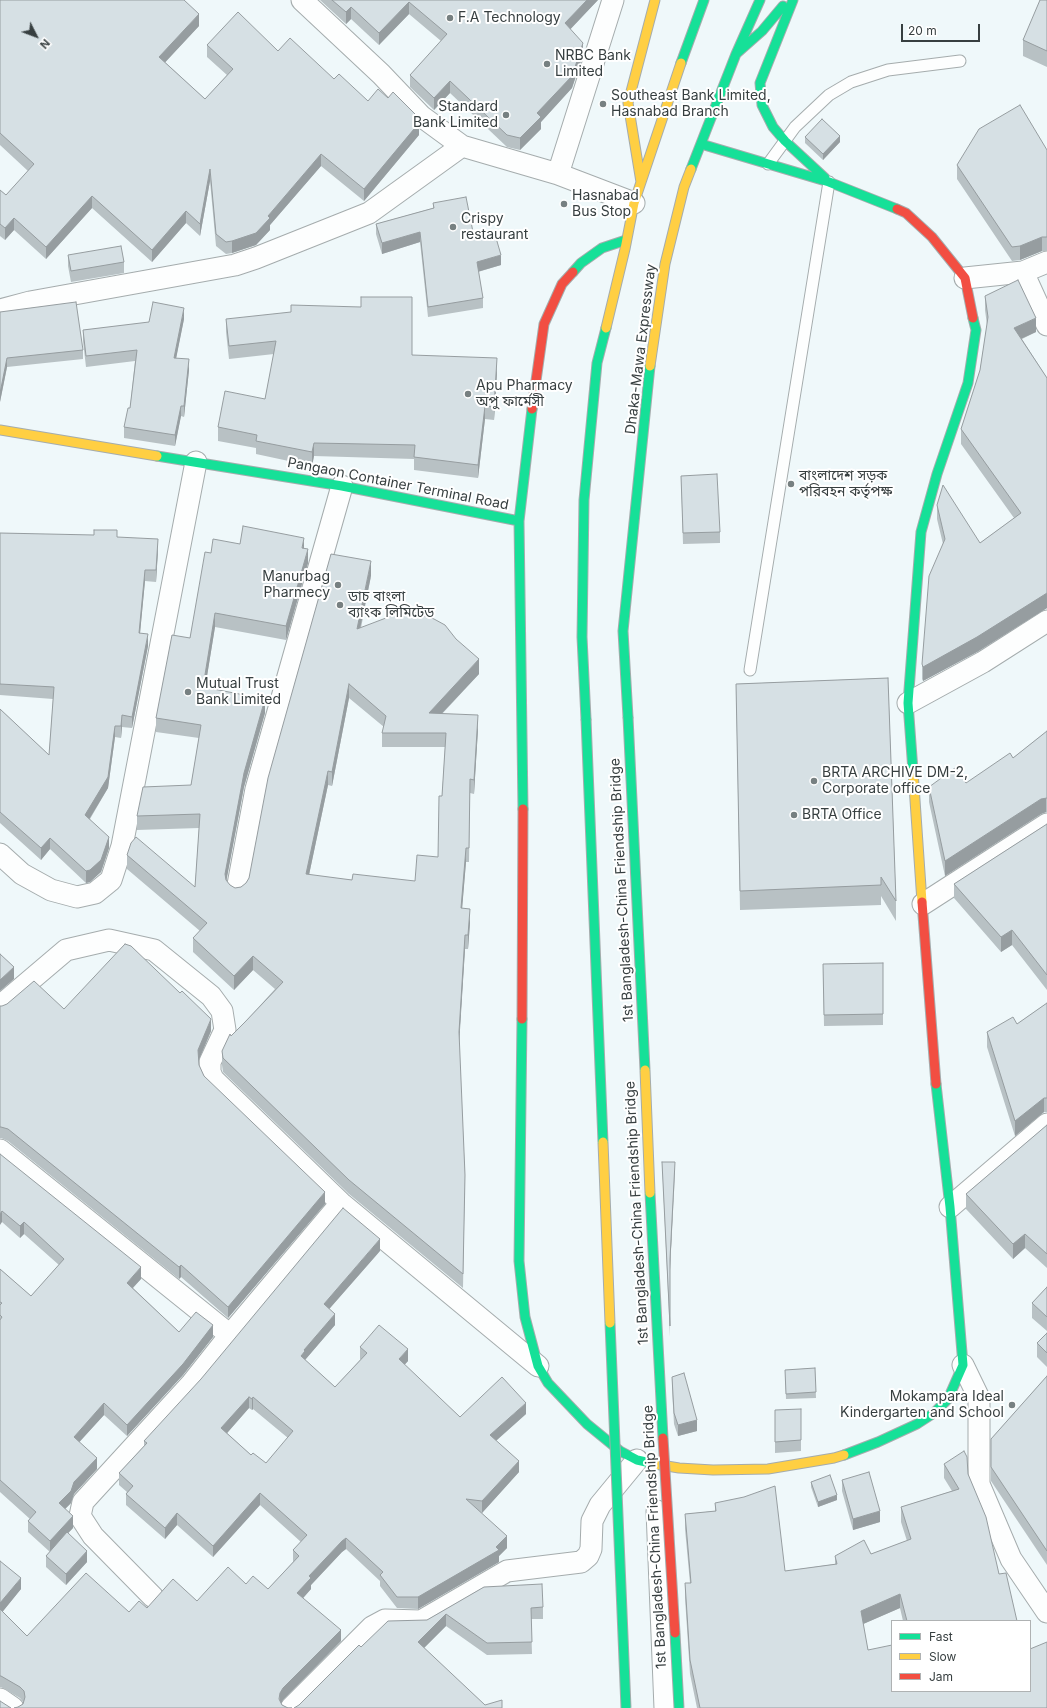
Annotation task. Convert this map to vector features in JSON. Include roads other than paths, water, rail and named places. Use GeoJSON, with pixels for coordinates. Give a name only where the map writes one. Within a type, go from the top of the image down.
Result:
{"type":"FeatureCollection","features":[{"type":"Feature","properties":{"kind":"main road"},"geometry":{"type":"LineString","coordinates":[[642,182],[628,103],[655,0]]}},
{"type":"Feature","properties":{"kind":"main road","name":"Dhaka-Mawa Expressway"},"geometry":{"type":"LineString","coordinates":[[586,719],[582,637],[584,500],[597,363],[634,203],[691,32],[704,0]]}},
{"type":"Feature","properties":{"kind":"main road","name":"Dhaka-Mawa Expressway"},"geometry":{"type":"LineString","coordinates":[[628,717],[623,631],[651,361],[665,264],[684,186],[736,54],[760,0]]}},
{"type":"Feature","properties":{"kind":"main road"},"geometry":{"type":"LineString","coordinates":[[736,54],[762,31],[788,0]]}},
{"type":"Feature","properties":{"kind":"main road"},"geometry":{"type":"LineString","coordinates":[[793,0],[760,84],[762,105],[773,126],[785,141],[829,182]]}},
{"type":"Feature","properties":{"kind":"main road"},"geometry":{"type":"LineString","coordinates":[[519,521],[524,841],[520,1261],[525,1317],[538,1366],[548,1383],[587,1424],[620,1451],[646,1462],[713,1470],[768,1469],[834,1458],[884,1439],[917,1424],[934,1413],[948,1399],[963,1365],[950,1207],[936,1078],[908,703],[921,532],[938,474],[968,383],[976,330],[965,278],[932,237],[906,213],[829,182],[701,144]]}},
{"type":"Feature","properties":{"kind":"main road","name":"Pangaon Container Terminal Road"},"geometry":{"type":"LineString","coordinates":[[0,430],[342,486],[519,521],[524,466],[544,324],[562,284],[581,263],[602,248],[626,240]]}},
{"type":"Feature","properties":{"kind":"main road","name":"1st Bangladesh-China Friendship Bridge"},"geometry":{"type":"LineString","coordinates":[[628,717],[658,1358],[679,1708]]}},
{"type":"Feature","properties":{"kind":"main road","name":"1st Bangladesh-China Friendship Bridge"},"geometry":{"type":"LineString","coordinates":[[586,719],[626,1708]]}},
{"type":"Feature","properties":{"kind":"street"},"geometry":{"type":"LineString","coordinates":[[302,0],[382,74],[421,116],[462,146],[558,174],[634,203]]}},
{"type":"Feature","properties":{"kind":"street"},"geometry":{"type":"LineString","coordinates":[[558,174],[614,0]]}},
{"type":"Feature","properties":{"kind":"street"},"geometry":{"type":"LineString","coordinates":[[0,310],[30,302],[235,264],[256,258],[369,213],[462,146]]}},
{"type":"Feature","properties":{"kind":"street"},"geometry":{"type":"LineString","coordinates":[[965,278],[1023,272],[1047,262]]}},
{"type":"Feature","properties":{"kind":"street"},"geometry":{"type":"LineString","coordinates":[[1023,272],[1047,325]]}},
{"type":"Feature","properties":{"kind":"street"},"geometry":{"type":"LineString","coordinates":[[0,854],[22,874],[51,890],[77,897],[95,893],[112,880],[122,846],[196,462]]}},
{"type":"Feature","properties":{"kind":"street"},"geometry":{"type":"LineString","coordinates":[[237,890],[256,789],[342,486]]}},
{"type":"Feature","properties":{"kind":"street"},"geometry":{"type":"LineString","coordinates":[[908,703],[983,662],[1047,621]]}},
{"type":"Feature","properties":{"kind":"street"},"geometry":{"type":"LineString","coordinates":[[923,904],[1047,824]]}},
{"type":"Feature","properties":{"kind":"street"},"geometry":{"type":"LineString","coordinates":[[0,1006],[66,950],[109,940],[154,950],[211,996],[222,1011],[225,1030],[210,1062],[210,1072],[213,1079],[341,1203],[538,1366]]}},
{"type":"Feature","properties":{"kind":"street"},"geometry":{"type":"LineString","coordinates":[[950,1207],[1047,1124]]}},
{"type":"Feature","properties":{"kind":"street"},"geometry":{"type":"LineString","coordinates":[[0,1150],[230,1335]]}},
{"type":"Feature","properties":{"kind":"street"},"geometry":{"type":"LineString","coordinates":[[153,1597],[93,1536],[80,1516],[83,1502],[192,1382],[341,1203]]}},
{"type":"Feature","properties":{"kind":"street"},"geometry":{"type":"LineString","coordinates":[[963,1365],[979,1398],[979,1484],[1012,1560],[1047,1612]]}},
{"type":"Feature","properties":{"kind":"street"},"geometry":{"type":"LineString","coordinates":[[291,1708],[372,1628],[385,1620],[422,1621],[507,1571],[581,1562],[588,1556],[591,1549],[592,1521],[600,1504],[646,1462]]}},
{"type":"Feature","properties":{"kind":"street"},"geometry":{"type":"LineString","coordinates":[[646,1462],[665,1708]]}},
{"type":"Feature","properties":{"kind":"street"},"geometry":{"type":"LineString","coordinates":[[0,1699],[13,1708]]}},
{"type":"Feature","properties":{"kind":"lane"},"geometry":{"type":"LineString","coordinates":[[768,164],[795,127],[829,95],[851,82],[888,70],[960,61]]}},
{"type":"Feature","properties":{"kind":"lane"},"geometry":{"type":"LineString","coordinates":[[750,670],[829,182]]}},
{"type":"Feature","properties":{"kind":"place","name":"F.A Technology"},"geometry":{"type":"Point","coordinates":[450,18]}},
{"type":"Feature","properties":{"kind":"place","name":"NRBC Bank Limited"},"geometry":{"type":"Point","coordinates":[547,64]}},
{"type":"Feature","properties":{"kind":"place","name":"Southeast Bank Limited, Hasnabad Branch"},"geometry":{"type":"Point","coordinates":[603,104]}},
{"type":"Feature","properties":{"kind":"place","name":"Standard Bank Limited"},"geometry":{"type":"Point","coordinates":[506,115]}},
{"type":"Feature","properties":{"kind":"place","name":"Hasnabad Bus Stop"},"geometry":{"type":"Point","coordinates":[564,204]}},
{"type":"Feature","properties":{"kind":"place","name":"Crispy restaurant"},"geometry":{"type":"Point","coordinates":[453,227]}},
{"type":"Feature","properties":{"kind":"place","name":"Apu Pharmacy অপু ফার্মেসী"},"geometry":{"type":"Point","coordinates":[468,394]}},
{"type":"Feature","properties":{"kind":"place","name":"বাংলাদেশ সড়ক পরিবহন কর্তৃপক্ষ"},"geometry":{"type":"Point","coordinates":[791,484]}},
{"type":"Feature","properties":{"kind":"place","name":"Manurbag Pharmecy"},"geometry":{"type":"Point","coordinates":[338,585]}},
{"type":"Feature","properties":{"kind":"place","name":"ডাচ বাংলা ব্যাংক লিমিটেড"},"geometry":{"type":"Point","coordinates":[340,605]}},
{"type":"Feature","properties":{"kind":"place","name":"Mutual Trust Bank Limited"},"geometry":{"type":"Point","coordinates":[188,692]}},
{"type":"Feature","properties":{"kind":"place","name":"BRTA ARCHIVE DM-2, Corporate office"},"geometry":{"type":"Point","coordinates":[814,781]}},
{"type":"Feature","properties":{"kind":"place","name":"BRTA Office"},"geometry":{"type":"Point","coordinates":[794,815]}},
{"type":"Feature","properties":{"kind":"place","name":"Mokampara Ideal Kindergarten and School"},"geometry":{"type":"Point","coordinates":[1012,1405]}}]}
